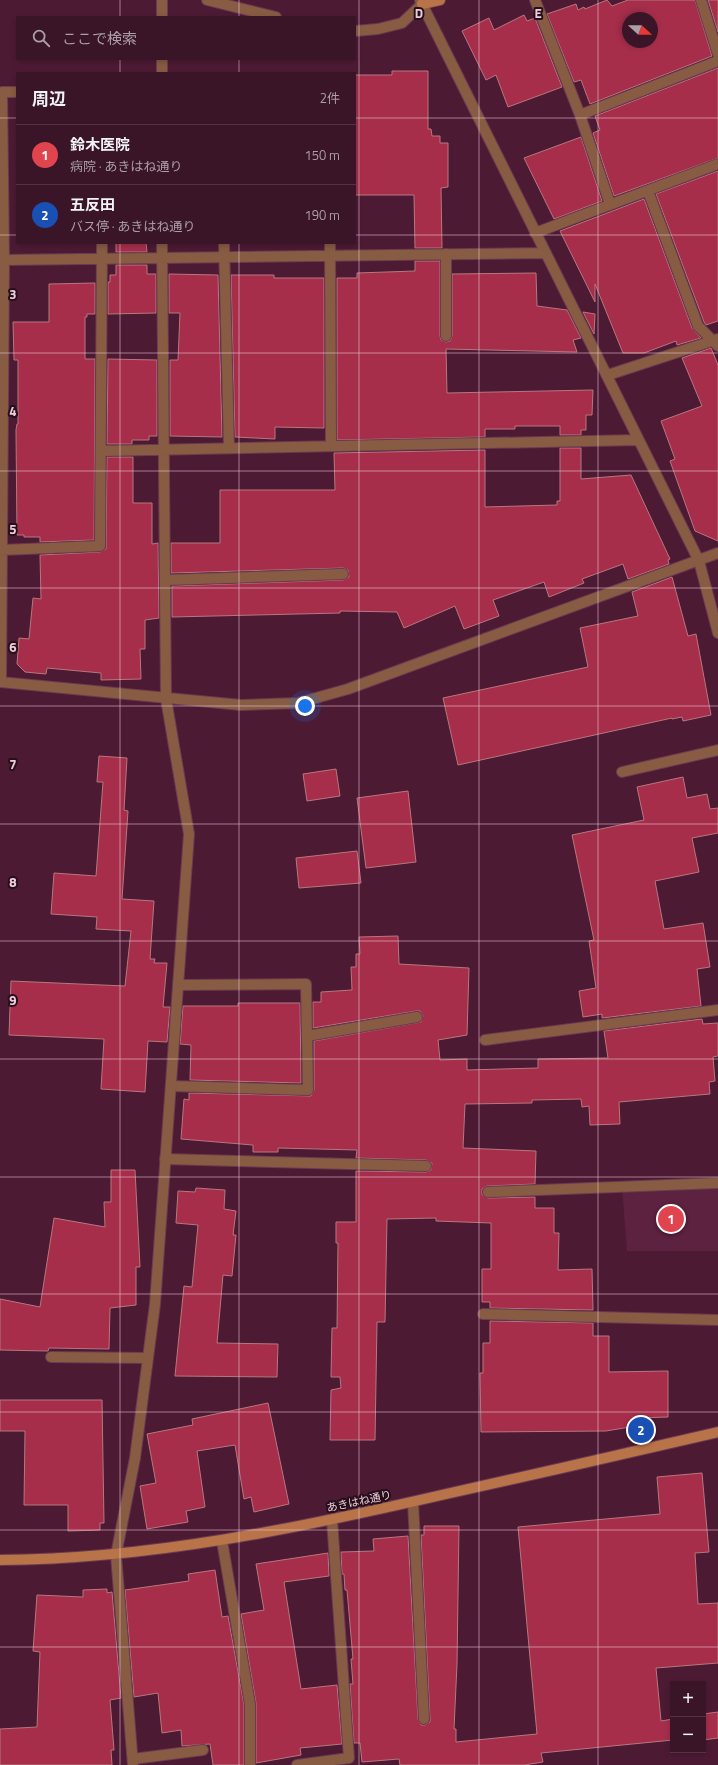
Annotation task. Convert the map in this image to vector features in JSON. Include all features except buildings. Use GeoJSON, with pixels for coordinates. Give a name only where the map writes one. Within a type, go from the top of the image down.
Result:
{"type":"FeatureCollection","features":[{"type":"Feature","properties":{"kind":"street"},"geometry":{"type":"LineString","coordinates":[[162,0],[162,16]]}},
{"type":"Feature","properties":{"kind":"street"},"geometry":{"type":"LineString","coordinates":[[207,0],[272,16]]}},
{"type":"Feature","properties":{"kind":"street"},"geometry":{"type":"LineString","coordinates":[[411,0],[421,2],[440,0]]}},
{"type":"Feature","properties":{"kind":"street"},"geometry":{"type":"LineString","coordinates":[[535,0],[580,115],[610,204]]}},
{"type":"Feature","properties":{"kind":"street"},"geometry":{"type":"LineString","coordinates":[[701,0],[718,54]]}},
{"type":"Feature","properties":{"kind":"street"},"geometry":{"type":"LineString","coordinates":[[356,31],[378,29],[402,23],[421,2]]}},
{"type":"Feature","properties":{"kind":"street"},"geometry":{"type":"LineString","coordinates":[[421,2],[535,233],[608,375],[638,440],[699,561],[718,633]]}},
{"type":"Feature","properties":{"kind":"street"},"geometry":{"type":"LineString","coordinates":[[162,60],[162,72]]}},
{"type":"Feature","properties":{"kind":"street"},"geometry":{"type":"LineString","coordinates":[[580,115],[718,61]]}},
{"type":"Feature","properties":{"kind":"street"},"geometry":{"type":"LineString","coordinates":[[16,92],[2,92],[4,260],[1,682],[241,705],[298,703],[323,697],[718,553]]}},
{"type":"Feature","properties":{"kind":"street"},"geometry":{"type":"LineString","coordinates":[[535,233],[718,164]]}},
{"type":"Feature","properties":{"kind":"street"},"geometry":{"type":"LineString","coordinates":[[648,191],[698,326],[716,342]]}},
{"type":"Feature","properties":{"kind":"street"},"geometry":{"type":"LineString","coordinates":[[1,550],[100,546],[102,244]]}},
{"type":"Feature","properties":{"kind":"street"},"geometry":{"type":"LineString","coordinates":[[162,244],[166,699],[189,834],[155,1304],[135,1458],[116,1555],[133,1762],[203,1750]]}},
{"type":"Feature","properties":{"kind":"street"},"geometry":{"type":"LineString","coordinates":[[224,244],[229,448]]}},
{"type":"Feature","properties":{"kind":"street"},"geometry":{"type":"LineString","coordinates":[[330,244],[331,446]]}},
{"type":"Feature","properties":{"kind":"street"},"geometry":{"type":"LineString","coordinates":[[4,260],[546,253]]}},
{"type":"Feature","properties":{"kind":"street"},"geometry":{"type":"LineString","coordinates":[[446,254],[446,336]]}},
{"type":"Feature","properties":{"kind":"street"},"geometry":{"type":"LineString","coordinates":[[608,375],[716,342]]}},
{"type":"Feature","properties":{"kind":"street"},"geometry":{"type":"LineString","coordinates":[[101,451],[638,440]]}},
{"type":"Feature","properties":{"kind":"street"},"geometry":{"type":"LineString","coordinates":[[166,580],[343,574]]}},
{"type":"Feature","properties":{"kind":"street"},"geometry":{"type":"LineString","coordinates":[[622,772],[718,750]]}},
{"type":"Feature","properties":{"kind":"street"},"geometry":{"type":"LineString","coordinates":[[170,1086],[308,1090],[306,984],[178,984]]}},
{"type":"Feature","properties":{"kind":"street"},"geometry":{"type":"LineString","coordinates":[[486,1040],[718,1010]]}},
{"type":"Feature","properties":{"kind":"street"},"geometry":{"type":"LineString","coordinates":[[307,1036],[417,1016]]}},
{"type":"Feature","properties":{"kind":"street"},"geometry":{"type":"LineString","coordinates":[[165,1159],[426,1166]]}},
{"type":"Feature","properties":{"kind":"street"},"geometry":{"type":"LineString","coordinates":[[488,1192],[718,1184]]}},
{"type":"Feature","properties":{"kind":"street"},"geometry":{"type":"LineString","coordinates":[[483,1314],[718,1320]]}},
{"type":"Feature","properties":{"kind":"street"},"geometry":{"type":"LineString","coordinates":[[51,1357],[148,1358]]}},
{"type":"Feature","properties":{"kind":"street","name":"あきはね通り"},"geometry":{"type":"LineString","coordinates":[[0,1560],[36,1560],[116,1555],[222,1541],[332,1520],[718,1432]]}},
{"type":"Feature","properties":{"kind":"street"},"geometry":{"type":"LineString","coordinates":[[413,1502],[424,1719]]}},
{"type":"Feature","properties":{"kind":"street"},"geometry":{"type":"LineString","coordinates":[[297,1765],[349,1758],[332,1520]]}},
{"type":"Feature","properties":{"kind":"street"},"geometry":{"type":"LineString","coordinates":[[222,1541],[250,1704],[250,1765]]}},
{"type":"Feature","properties":{"kind":"shaded area"},"geometry":{"type":"Polygon","coordinates":[[[718,1183],[718,1251],[627,1251],[622,1187],[718,1183]]]}},
{"type":"Feature","properties":{"kind":"place","name":"鈴木医院"},"geometry":{"type":"Point","coordinates":[671,1219]}},
{"type":"Feature","properties":{"kind":"place","name":"五反田"},"geometry":{"type":"Point","coordinates":[641,1430]}}]}
